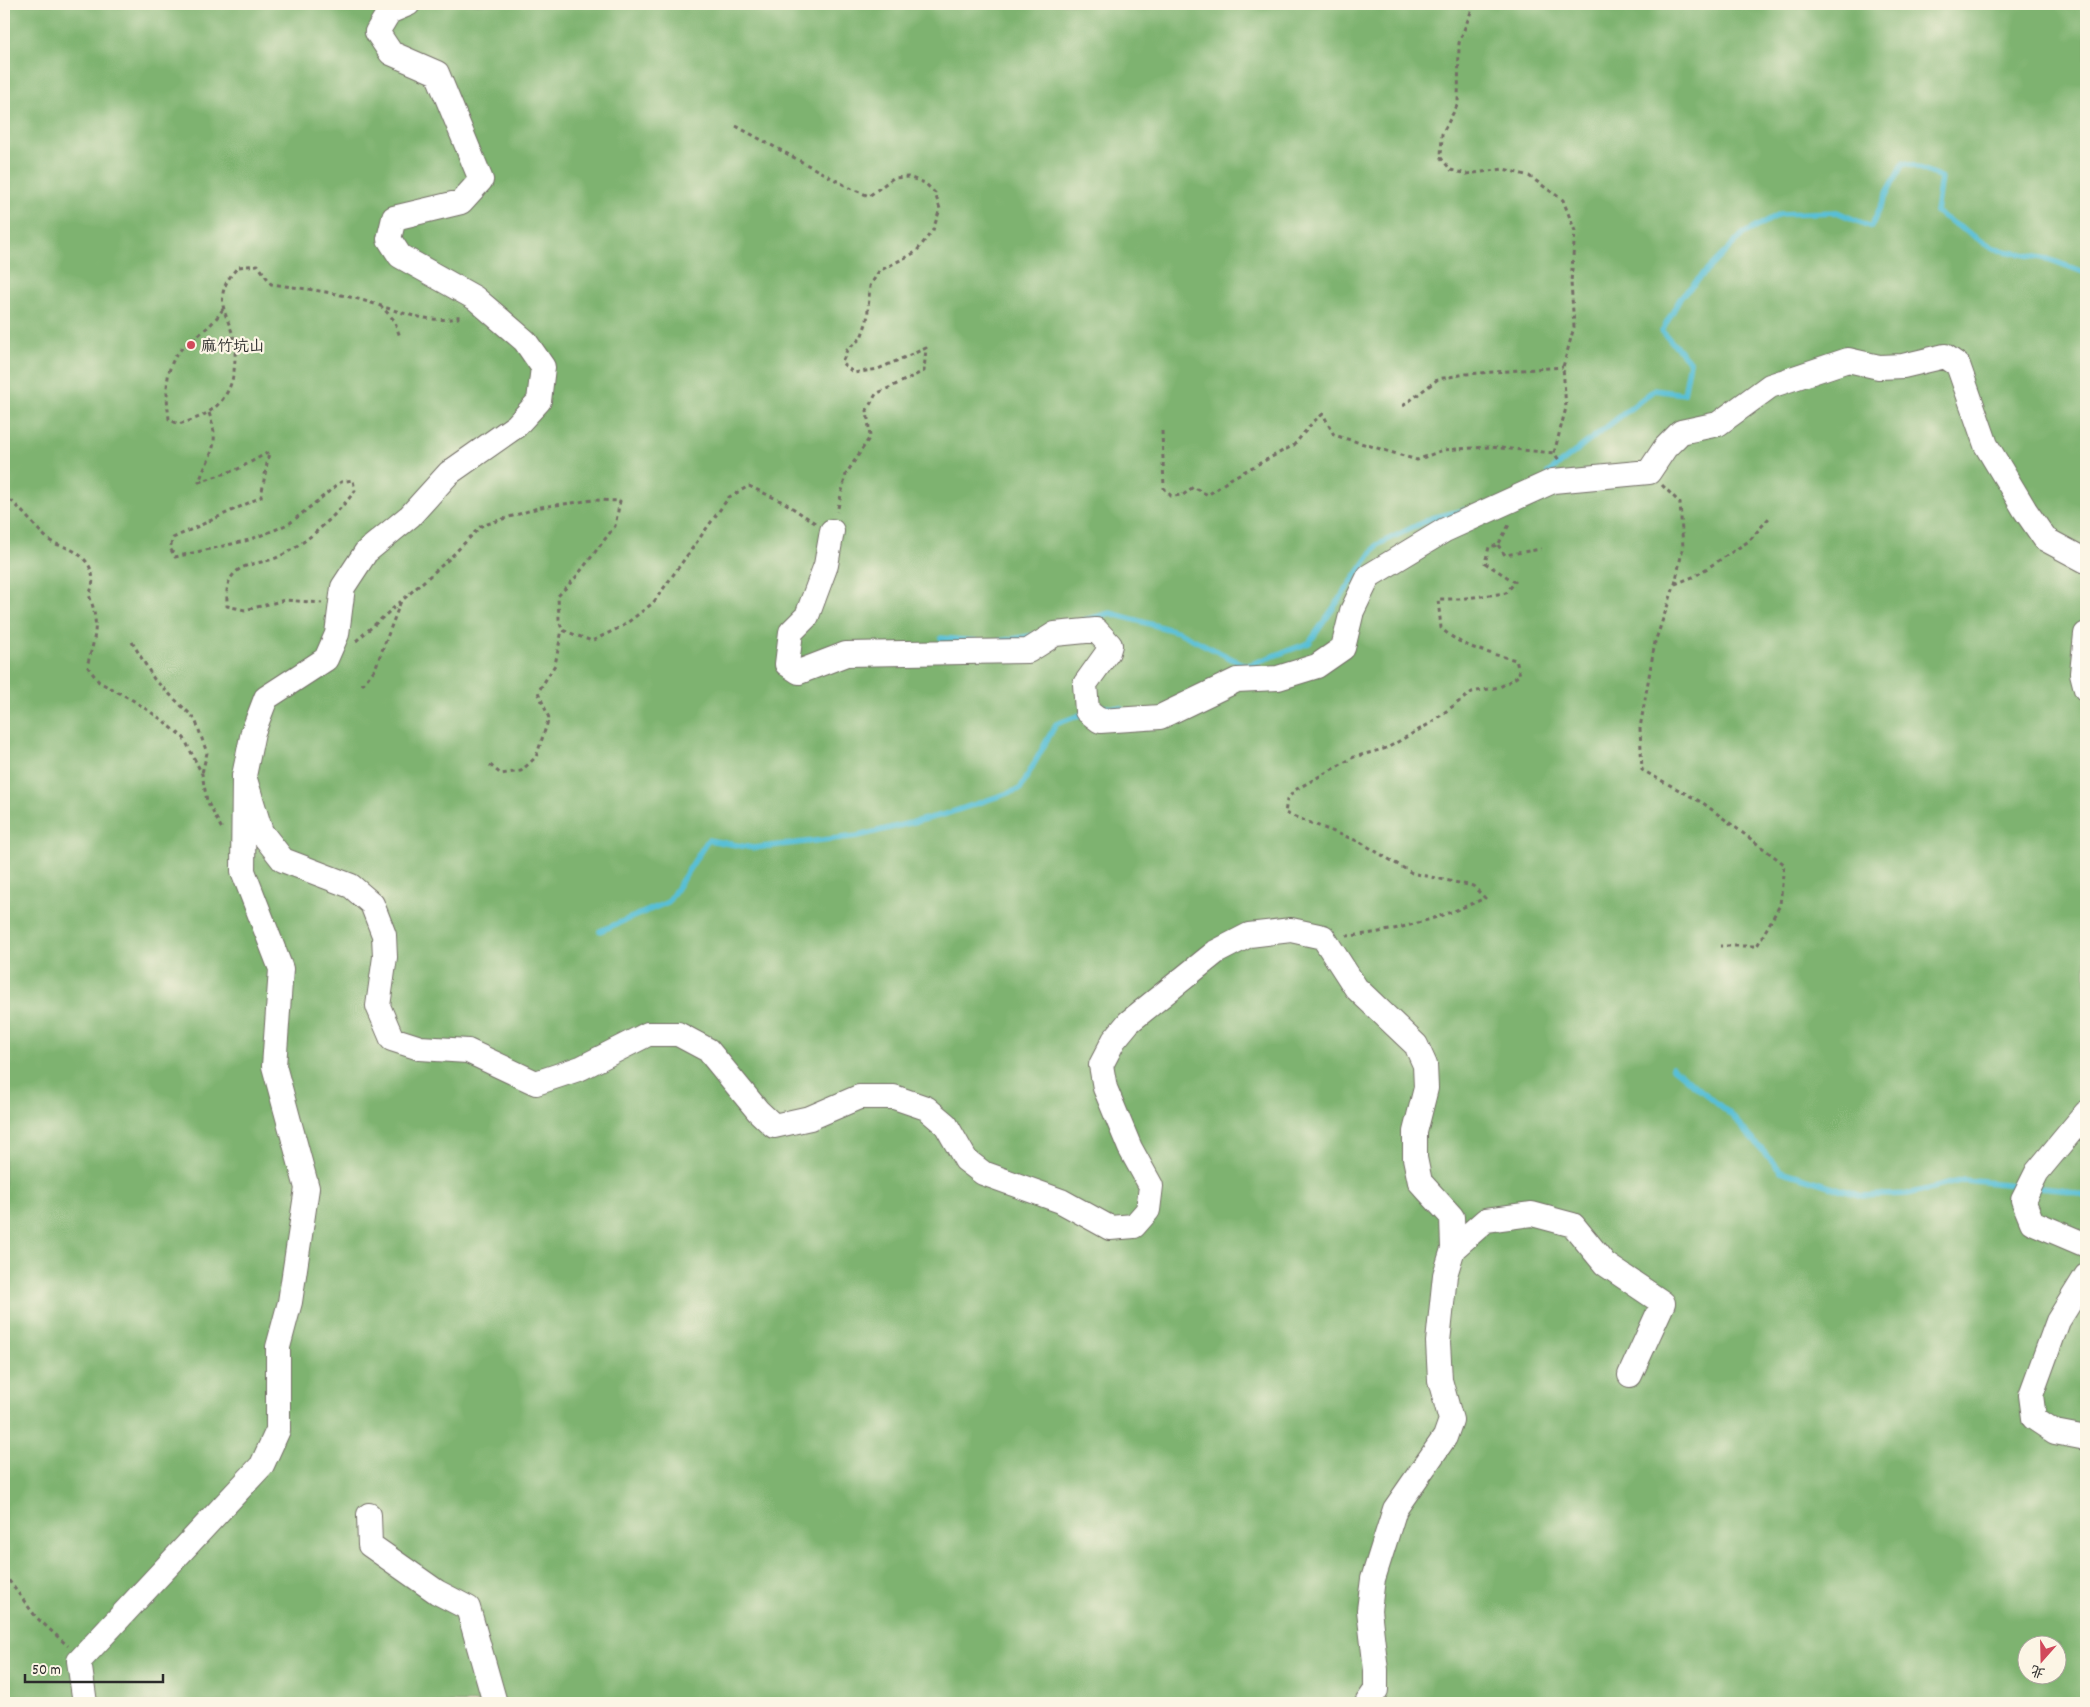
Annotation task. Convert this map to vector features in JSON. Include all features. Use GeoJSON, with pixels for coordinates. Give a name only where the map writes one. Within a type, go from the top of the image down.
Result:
{"type":"FeatureCollection","features":[{"type":"Feature","properties":{"kind":"street"},"geometry":{"type":"LineString","coordinates":[[85,1703],[79,1661],[262,1465],[278,1430],[278,1347],[290,1302],[307,1188],[274,1066],[281,969],[244,872],[244,776],[253,732],[266,698],[326,659],[337,634],[344,587],[366,552],[410,516],[449,473],[516,426],[539,401],[543,367],[525,340],[475,298],[400,256],[389,238],[394,218],[461,202],[481,180],[437,73],[391,53],[377,32],[388,12],[408,4]]}},
{"type":"Feature","properties":{"kind":"street"},"geometry":{"type":"LineString","coordinates":[[832,531],[826,565],[807,616],[790,632],[787,664],[799,672],[846,654],[1028,651],[1055,634],[1096,630],[1110,645],[1108,652],[1086,684],[1087,711],[1100,721],[1160,717],[1237,680],[1278,678],[1317,666],[1343,648],[1352,611],[1369,576],[1445,530],[1526,492],[1553,481],[1649,472],[1665,448],[1681,432],[1718,424],[1770,386],[1848,360],[1879,367],[1903,366],[1944,356],[1958,365],[1986,445],[2025,510],[2046,539],[2086,561]]}},
{"type":"Feature","properties":{"kind":"street"},"geometry":{"type":"LineString","coordinates":[[2086,634],[2082,673],[2086,689]]}},
{"type":"Feature","properties":{"kind":"street"},"geometry":{"type":"LineString","coordinates":[[244,776],[261,832],[283,860],[350,886],[372,904],[384,935],[385,957],[378,1006],[392,1038],[420,1048],[468,1051],[536,1083],[581,1068],[648,1034],[678,1034],[708,1050],[758,1110],[774,1126],[810,1118],[859,1097],[894,1097],[926,1108],[946,1125],[966,1160],[983,1172],[1061,1202],[1110,1228],[1134,1226],[1148,1210],[1151,1186],[1130,1148],[1105,1088],[1101,1065],[1114,1040],[1129,1022],[1208,958],[1249,935],[1291,930],[1323,937],[1356,988],[1416,1045],[1425,1065],[1426,1088],[1415,1132],[1414,1158],[1420,1182],[1452,1217],[1453,1249],[1445,1275],[1438,1342],[1440,1380],[1451,1420],[1445,1437],[1395,1509],[1373,1579],[1369,1610],[1376,1670],[1376,1690],[1367,1703]]}},
{"type":"Feature","properties":{"kind":"street"},"geometry":{"type":"LineString","coordinates":[[2086,1113],[2037,1172],[2023,1200],[2032,1222],[2086,1245]]}},
{"type":"Feature","properties":{"kind":"street"},"geometry":{"type":"LineString","coordinates":[[1453,1249],[1486,1220],[1532,1214],[1573,1225],[1605,1264],[1663,1303],[1630,1375]]}},
{"type":"Feature","properties":{"kind":"street"},"geometry":{"type":"LineString","coordinates":[[2086,1276],[2058,1321],[2031,1395],[2034,1418],[2055,1432],[2086,1438]]}},
{"type":"Feature","properties":{"kind":"street"},"geometry":{"type":"LineString","coordinates":[[369,1515],[370,1544],[437,1592],[468,1608],[495,1703]]}},
{"type":"Feature","properties":{"kind":"path"},"geometry":{"type":"LineString","coordinates":[[1474,4],[1459,43],[1458,104],[1442,134],[1441,158],[1450,170],[1467,174],[1504,169],[1529,176],[1563,200],[1575,231],[1571,282],[1574,327],[1563,367],[1566,408],[1554,453],[1572,479]]}},
{"type":"Feature","properties":{"kind":"path"},"geometry":{"type":"LineString","coordinates":[[562,630],[592,641],[623,626],[653,603],[729,496],[749,486],[785,503],[810,521],[832,531],[846,474],[870,436],[868,410],[876,394],[924,372],[926,348],[878,369],[854,373],[842,363],[846,350],[861,338],[867,321],[870,286],[879,270],[916,252],[934,230],[940,209],[935,193],[924,183],[908,177],[893,178],[870,196],[850,188],[736,126]]}},
{"type":"Feature","properties":{"kind":"path"},"geometry":{"type":"LineString","coordinates":[[223,309],[212,325],[186,344],[170,362],[166,393],[169,419],[178,424],[209,413],[224,400],[229,391],[236,360],[235,342],[223,309],[223,293],[228,278],[238,267],[258,265],[271,284],[308,288],[429,319],[446,320],[458,318],[458,305]]}},
{"type":"Feature","properties":{"kind":"path"},"geometry":{"type":"LineString","coordinates":[[380,305],[394,320],[400,337]]}},
{"type":"Feature","properties":{"kind":"path"},"geometry":{"type":"LineString","coordinates":[[1403,406],[1438,379],[1466,374],[1563,367]]}},
{"type":"Feature","properties":{"kind":"path"},"geometry":{"type":"LineString","coordinates":[[209,413],[215,430],[216,443],[199,482],[238,468],[269,452],[262,497],[173,538],[170,548],[175,557],[249,540],[277,529],[290,523],[341,482],[353,480],[355,491],[343,506],[314,534],[280,557],[238,570],[227,584],[227,606],[245,610],[285,600],[327,603],[341,610]]}},
{"type":"Feature","properties":{"kind":"path"},"geometry":{"type":"LineString","coordinates":[[1162,431],[1164,488],[1171,496],[1183,495],[1193,487],[1208,495],[1232,478],[1294,445],[1313,422],[1323,414],[1334,435],[1417,460],[1443,450],[1490,447],[1554,453]]}},
{"type":"Feature","properties":{"kind":"path"},"geometry":{"type":"LineString","coordinates":[[1649,472],[1680,504],[1683,547],[1674,584],[1655,642],[1640,728],[1642,770],[1703,804],[1784,864],[1780,905],[1757,946],[1720,946]]}},
{"type":"Feature","properties":{"kind":"path"},"geometry":{"type":"LineString","coordinates":[[1323,937],[1376,934],[1465,907],[1485,898],[1473,886],[1412,873],[1360,842],[1285,813],[1287,800],[1296,790],[1354,757],[1387,748],[1429,724],[1472,692],[1500,687],[1520,676],[1516,660],[1478,650],[1453,640],[1441,628],[1438,599],[1459,599],[1506,593],[1516,582],[1486,563],[1489,547],[1498,545],[1526,492]]}},
{"type":"Feature","properties":{"kind":"path"},"geometry":{"type":"LineString","coordinates":[[4,495],[13,501],[49,540],[74,551],[91,569],[94,583],[89,595],[96,613],[96,636],[86,666],[99,682],[131,699],[184,738],[202,774],[207,802],[225,836]]}},
{"type":"Feature","properties":{"kind":"path"},"geometry":{"type":"LineString","coordinates":[[326,659],[358,640],[402,598],[449,559],[481,526],[541,507],[594,500],[620,501],[615,526],[576,578],[558,596],[559,619],[562,630],[555,665],[538,692],[549,718],[536,757],[521,771],[501,774],[490,765]]}},
{"type":"Feature","properties":{"kind":"path"},"geometry":{"type":"LineString","coordinates":[[1674,584],[1695,576],[1749,541],[1769,518]]}},
{"type":"Feature","properties":{"kind":"path"},"geometry":{"type":"LineString","coordinates":[[1498,545],[1505,555],[1542,549]]}},
{"type":"Feature","properties":{"kind":"path"},"geometry":{"type":"LineString","coordinates":[[362,685],[375,669],[402,598]]}},
{"type":"Feature","properties":{"kind":"path"},"geometry":{"type":"LineString","coordinates":[[132,642],[154,679],[195,719],[207,753],[202,774]]}},
{"type":"Feature","properties":{"kind":"path"},"geometry":{"type":"LineString","coordinates":[[4,1574],[36,1617],[63,1640],[79,1661]]}},
{"type":"Feature","properties":{"kind":"green space"},"geometry":{"type":"Polygon","coordinates":[[[4,4],[2086,4],[2086,1703],[4,1703],[4,4]]]}},
{"type":"Feature","properties":{"kind":"waterway"},"geometry":{"type":"LineString","coordinates":[[1548,473],[1654,390],[1684,394],[1690,362],[1662,331],[1681,297],[1743,234],[1780,214],[1837,212],[1871,227],[1904,162],[1941,177],[1936,212],[1994,249],[2048,259],[2086,273]]}},
{"type":"Feature","properties":{"kind":"waterway"},"geometry":{"type":"LineString","coordinates":[[1232,671],[1309,643],[1377,545],[1432,518],[1464,510]]}},
{"type":"Feature","properties":{"kind":"waterway"},"geometry":{"type":"LineString","coordinates":[[1085,620],[1110,613],[1179,632],[1244,665]]}},
{"type":"Feature","properties":{"kind":"waterway"},"geometry":{"type":"LineString","coordinates":[[1000,641],[1036,635]]}},
{"type":"Feature","properties":{"kind":"waterway"},"geometry":{"type":"LineString","coordinates":[[941,638],[976,641]]}},
{"type":"Feature","properties":{"kind":"waterway"},"geometry":{"type":"LineString","coordinates":[[1096,709],[1101,707],[1121,708]]}},
{"type":"Feature","properties":{"kind":"waterway"},"geometry":{"type":"LineString","coordinates":[[600,931],[668,902],[708,840],[753,848],[858,836],[946,814],[1020,789],[1056,724],[1083,714]]}},
{"type":"Feature","properties":{"kind":"waterway"},"geometry":{"type":"LineString","coordinates":[[1672,1067],[1730,1114],[1781,1171],[1862,1196],[1908,1194],[1964,1180],[2025,1186]]}},
{"type":"Feature","properties":{"kind":"waterway"},"geometry":{"type":"LineString","coordinates":[[2037,1187],[2062,1189],[2086,1197]]}},
{"type":"Feature","properties":{"kind":"place","name":"麻竹坑山"},"geometry":{"type":"Point","coordinates":[191,345]}}]}
